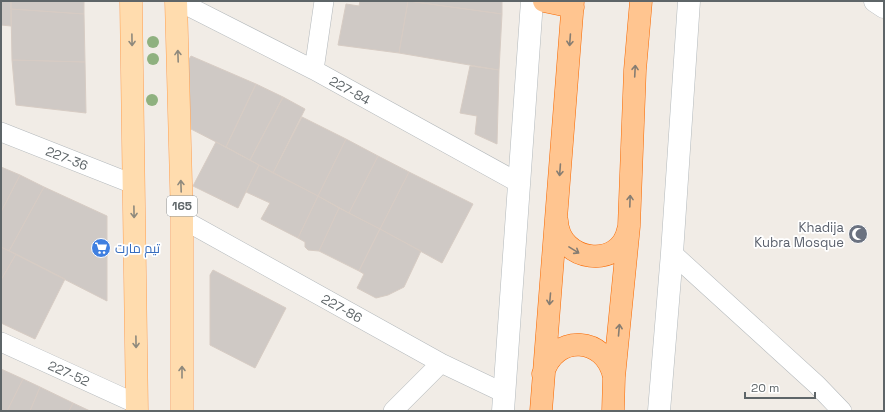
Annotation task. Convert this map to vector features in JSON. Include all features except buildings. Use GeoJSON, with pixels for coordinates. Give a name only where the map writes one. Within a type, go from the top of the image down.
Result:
{"type":"FeatureCollection","features":[{"type":"Feature","properties":{"kind":"highway"},"geometry":{"type":"LineString","coordinates":[[541,411],[573,4],[544,1]]}},
{"type":"Feature","properties":{"kind":"highway"},"geometry":{"type":"LineString","coordinates":[[613,411],[614,377],[629,226],[635,70],[641,1]]}},
{"type":"Feature","properties":{"kind":"highway"},"geometry":{"type":"LineString","coordinates":[[557,218],[558,230],[568,246],[578,253],[590,256],[608,254],[619,247],[626,236],[629,226]]}},
{"type":"Feature","properties":{"kind":"highway"},"geometry":{"type":"LineString","coordinates":[[543,374],[548,361],[557,352],[569,346],[582,345],[595,348],[605,356],[613,368],[614,377]]}},
{"type":"Feature","properties":{"kind":"main road"},"geometry":{"type":"LineString","coordinates":[[131,1],[137,408]]}},
{"type":"Feature","properties":{"kind":"main road","name":"165"},"geometry":{"type":"LineString","coordinates":[[177,1],[182,219],[182,411]]}},
{"type":"Feature","properties":{"kind":"street","name":"227-84"},"geometry":{"type":"LineString","coordinates":[[177,1],[314,70],[518,183]]}},
{"type":"Feature","properties":{"kind":"street"},"geometry":{"type":"LineString","coordinates":[[314,70],[324,1]]}},
{"type":"Feature","properties":{"kind":"street"},"geometry":{"type":"LineString","coordinates":[[504,402],[518,183],[532,1]]}},
{"type":"Feature","properties":{"kind":"street"},"geometry":{"type":"LineString","coordinates":[[659,411],[672,253],[689,1]]}},
{"type":"Feature","properties":{"kind":"street"},"geometry":{"type":"LineString","coordinates":[[875,1],[884,7]]}},
{"type":"Feature","properties":{"kind":"street","name":"227-36"},"geometry":{"type":"LineString","coordinates":[[1,132],[133,184]]}},
{"type":"Feature","properties":{"kind":"street","name":"227-86"},"geometry":{"type":"LineString","coordinates":[[182,219],[441,363],[504,402]]}},
{"type":"Feature","properties":{"kind":"street"},"geometry":{"type":"LineString","coordinates":[[672,253],[817,385],[842,411]]}},
{"type":"Feature","properties":{"kind":"street","name":"227-52"},"geometry":{"type":"LineString","coordinates":[[1,342],[137,408]]}},
{"type":"Feature","properties":{"kind":"street"},"geometry":{"type":"LineString","coordinates":[[393,411],[441,363]]}},
{"type":"Feature","properties":{"kind":"place","name":"Khadija Kubra Mosque"},"geometry":{"type":"Point","coordinates":[858,234]}},
{"type":"Feature","properties":{"kind":"place","name":"تیم مارت"},"geometry":{"type":"Point","coordinates":[101,248]}}]}
